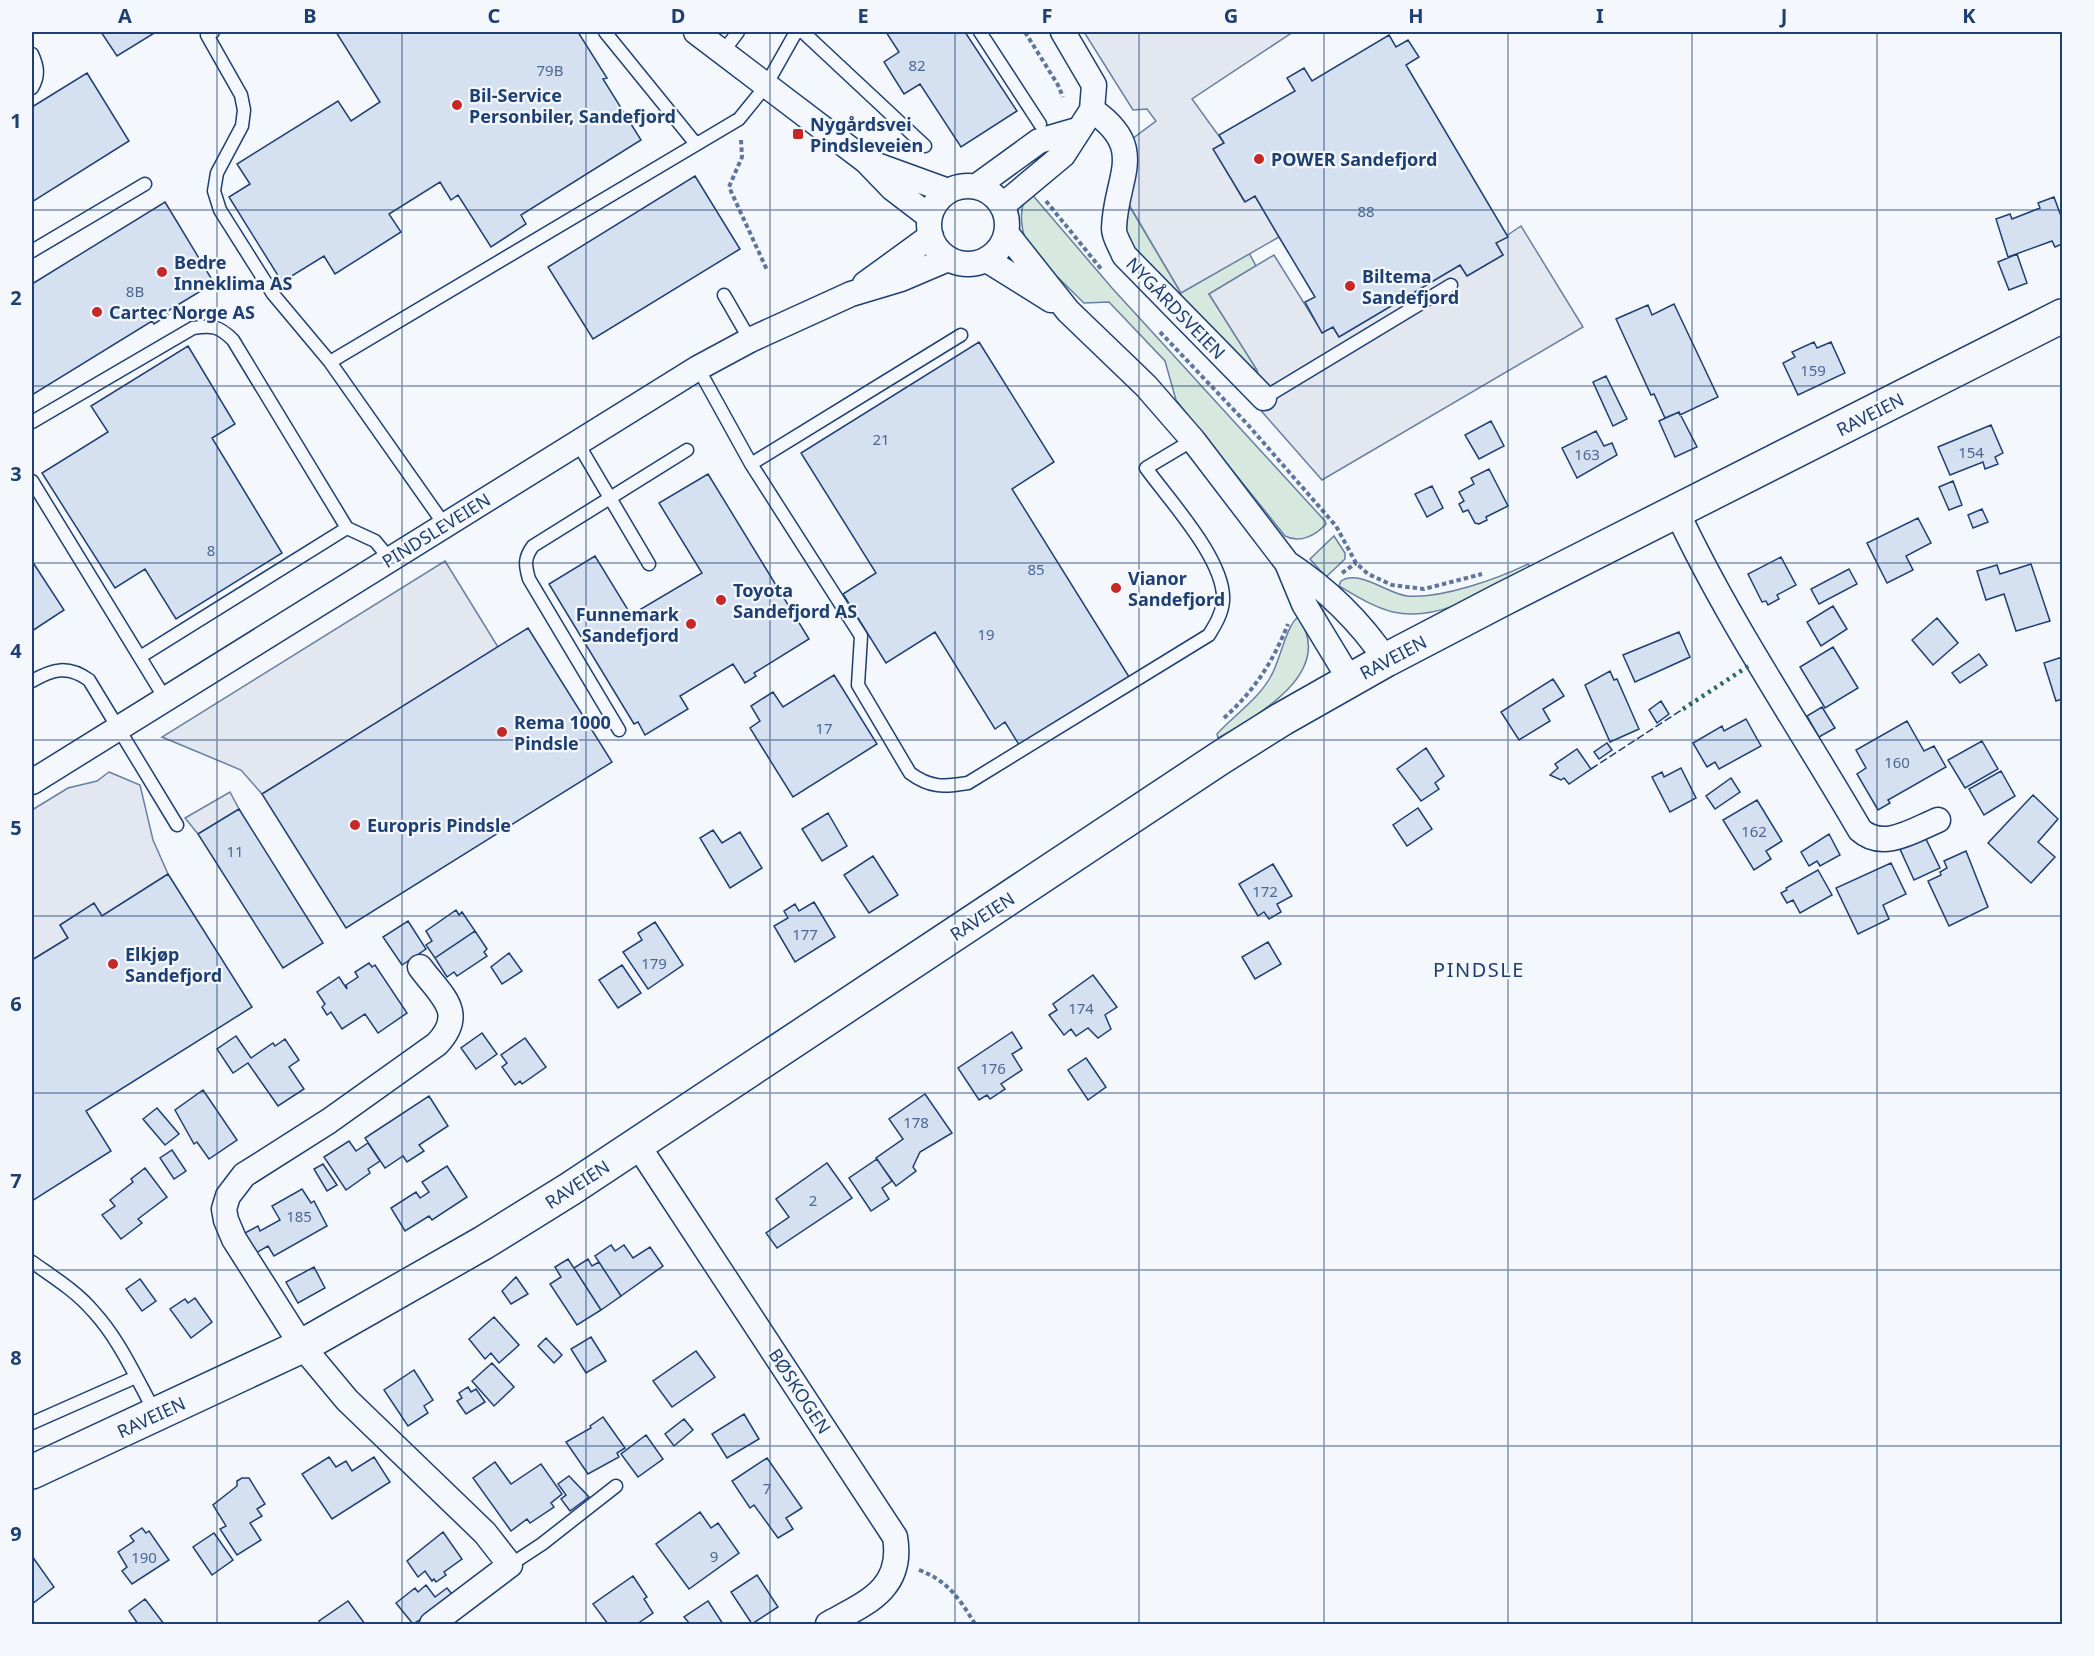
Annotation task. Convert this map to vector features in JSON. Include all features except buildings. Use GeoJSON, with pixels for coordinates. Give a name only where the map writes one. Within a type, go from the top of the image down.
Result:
{"type":"FeatureCollection","features":[{"type":"Feature","properties":{"kind":"main road","name":"RAVEIEN"},"geometry":{"type":"LineString","coordinates":[[32,1472],[302,1346],[490,1239],[1220,758],[1350,680],[2062,316]]}},
{"type":"Feature","properties":{"kind":"street"},"geometry":{"type":"LineString","coordinates":[[696,32],[765,87],[866,161],[930,226],[937,249],[948,259],[966,264],[987,260],[1003,244],[1008,223],[1003,206],[994,194],[977,186],[958,186],[940,198],[930,226]]}},
{"type":"Feature","properties":{"kind":"street"},"geometry":{"type":"LineString","coordinates":[[1003,206],[1063,155],[1092,110],[1094,85],[1063,32]]}},
{"type":"Feature","properties":{"kind":"street","name":"NYGÅRDSVEIEN"},"geometry":{"type":"LineString","coordinates":[[1092,110],[1114,129],[1124,145],[1125,170],[1114,231],[1124,255],[1264,398]]}},
{"type":"Feature","properties":{"kind":"street"},"geometry":{"type":"LineString","coordinates":[[977,186],[1039,141],[1077,130]]}},
{"type":"Feature","properties":{"kind":"street"},"geometry":{"type":"LineString","coordinates":[[866,161],[948,191]]}},
{"type":"Feature","properties":{"kind":"street","name":"PINDSLEVEIEN"},"geometry":{"type":"LineString","coordinates":[[851,294],[930,226]]}},
{"type":"Feature","properties":{"kind":"street"},"geometry":{"type":"LineString","coordinates":[[1007,234],[1068,311],[1146,386],[1193,440],[1287,563],[1304,604],[1350,680]]}},
{"type":"Feature","properties":{"kind":"street","name":"PINDSLEVEIEN"},"geometry":{"type":"LineString","coordinates":[[32,782],[698,368],[750,340],[851,294],[901,279],[948,259]]}},
{"type":"Feature","properties":{"kind":"street"},"geometry":{"type":"LineString","coordinates":[[987,260],[1068,311]]}},
{"type":"Feature","properties":{"kind":"street"},"geometry":{"type":"LineString","coordinates":[[1677,512],[1728,607],[1860,830],[1868,837],[1890,839],[1938,820]]}},
{"type":"Feature","properties":{"kind":"street"},"geometry":{"type":"LineString","coordinates":[[1287,563],[1324,587],[1369,634],[1386,660]]}},
{"type":"Feature","properties":{"kind":"street"},"geometry":{"type":"LineString","coordinates":[[420,967],[452,1012],[452,1023],[447,1034],[437,1044],[329,1121],[244,1175],[228,1196],[224,1209],[234,1239],[302,1346],[347,1400],[484,1533],[510,1565],[432,1624]]}},
{"type":"Feature","properties":{"kind":"street","name":"BØSKOGEN"},"geometry":{"type":"LineString","coordinates":[[637,1144],[895,1537],[896,1562]]}},
{"type":"Feature","properties":{"kind":"street"},"geometry":{"type":"LineString","coordinates":[[828,1624],[878,1596],[890,1579],[896,1562]]}},
{"type":"Feature","properties":{"kind":"lane"},"geometry":{"type":"LineString","coordinates":[[213,32],[207,35],[241,95],[244,110],[242,126],[216,173],[214,192],[220,210],[273,294],[330,362],[444,524]]}},
{"type":"Feature","properties":{"kind":"lane"},"geometry":{"type":"LineString","coordinates":[[605,32],[696,144]]}},
{"type":"Feature","properties":{"kind":"lane"},"geometry":{"type":"LineString","coordinates":[[722,53],[738,32]]}},
{"type":"Feature","properties":{"kind":"lane"},"geometry":{"type":"LineString","coordinates":[[330,362],[739,119],[765,87],[796,32]]}},
{"type":"Feature","properties":{"kind":"lane"},"geometry":{"type":"LineString","coordinates":[[803,32],[926,146]]}},
{"type":"Feature","properties":{"kind":"lane"},"geometry":{"type":"LineString","coordinates":[[980,32],[1041,123]]}},
{"type":"Feature","properties":{"kind":"lane"},"geometry":{"type":"LineString","coordinates":[[32,54],[38,69],[32,88]]}},
{"type":"Feature","properties":{"kind":"lane"},"geometry":{"type":"LineString","coordinates":[[32,251],[145,184]]}},
{"type":"Feature","properties":{"kind":"lane"},"geometry":{"type":"LineString","coordinates":[[1264,398],[1451,285]]}},
{"type":"Feature","properties":{"kind":"lane"},"geometry":{"type":"LineString","coordinates":[[724,295],[750,340]]}},
{"type":"Feature","properties":{"kind":"lane"},"geometry":{"type":"LineString","coordinates":[[32,422],[193,328],[211,325],[222,329],[233,340],[347,528],[375,541],[390,559]]}},
{"type":"Feature","properties":{"kind":"lane"},"geometry":{"type":"LineString","coordinates":[[751,464],[961,335]]}},
{"type":"Feature","properties":{"kind":"lane"},"geometry":{"type":"LineString","coordinates":[[698,368],[751,464],[861,636],[858,686],[910,773],[923,783],[941,788],[968,783],[1209,635],[1218,620],[1223,601],[1221,580],[1206,551],[1146,468],[1193,440]]}},
{"type":"Feature","properties":{"kind":"lane"},"geometry":{"type":"LineString","coordinates":[[577,442],[649,564]]}},
{"type":"Feature","properties":{"kind":"lane"},"geometry":{"type":"LineString","coordinates":[[619,730],[529,579],[525,564],[527,554],[533,546],[687,450]]}},
{"type":"Feature","properties":{"kind":"lane"},"geometry":{"type":"LineString","coordinates":[[32,481],[166,700]]}},
{"type":"Feature","properties":{"kind":"lane"},"geometry":{"type":"LineString","coordinates":[[140,657],[347,528]]}},
{"type":"Feature","properties":{"kind":"lane"},"geometry":{"type":"LineString","coordinates":[[32,681],[47,672],[76,670],[89,680],[177,825]]}},
{"type":"Feature","properties":{"kind":"lane"},"geometry":{"type":"LineString","coordinates":[[32,1262],[63,1283],[94,1311],[136,1377],[156,1415]]}},
{"type":"Feature","properties":{"kind":"lane"},"geometry":{"type":"LineString","coordinates":[[32,1423],[136,1377]]}},
{"type":"Feature","properties":{"kind":"lane"},"geometry":{"type":"LineString","coordinates":[[510,1565],[542,1544],[616,1486]]}},
{"type":"Feature","properties":{"kind":"path"},"geometry":{"type":"LineString","coordinates":[[1025,32],[1063,97]]}},
{"type":"Feature","properties":{"kind":"path"},"geometry":{"type":"LineString","coordinates":[[739,119],[742,158],[729,187],[766,270]]}},
{"type":"Feature","properties":{"kind":"path"},"geometry":{"type":"LineString","coordinates":[[1043,197],[1105,273]]}},
{"type":"Feature","properties":{"kind":"path"},"geometry":{"type":"LineString","coordinates":[[1156,327],[1249,426],[1336,526],[1356,563],[1368,574],[1392,585],[1424,589]]}},
{"type":"Feature","properties":{"kind":"path"},"geometry":{"type":"LineString","coordinates":[[1335,578],[1356,563]]}},
{"type":"Feature","properties":{"kind":"path"},"geometry":{"type":"LineString","coordinates":[[1220,722],[1256,686],[1273,659],[1291,616]]}},
{"type":"Feature","properties":{"kind":"path"},"geometry":{"type":"LineString","coordinates":[[896,1562],[939,1578],[961,1601],[975,1624]]}},
{"type":"Feature","properties":{"kind":"shaded area"},"geometry":{"type":"Polygon","coordinates":[[[1084,32],[1293,32],[1192,99],[1224,143],[1214,149],[1244,201],[1255,196],[1279,237],[1181,293],[1121,191],[1124,145],[1156,121],[1147,109],[1133,110],[1084,32]]]}},
{"type":"Feature","properties":{"kind":"shaded area"},"geometry":{"type":"Polygon","coordinates":[[[1030,192],[1112,288],[1325,521],[1326,524],[1322,528],[1302,539],[1285,536],[1176,400],[1165,361],[1109,302],[1084,303],[1032,252],[1025,238],[1022,222],[1023,205],[1030,192]]]}},
{"type":"Feature","properties":{"kind":"shaded area"},"geometry":{"type":"Polygon","coordinates":[[[1130,207],[1181,293],[1249,253],[1256,266],[1209,294],[1256,368],[1252,371],[1139,256],[1124,225],[1124,211],[1130,207]]]}},
{"type":"Feature","properties":{"kind":"shaded area"},"geometry":{"type":"Polygon","coordinates":[[[1521,226],[1583,327],[1322,480],[1256,405],[1264,398],[1257,370],[1209,294],[1274,255],[1322,332],[1333,327],[1339,337],[1460,265],[1467,276],[1503,255],[1496,243],[1521,226]]]}},
{"type":"Feature","properties":{"kind":"shaded area"},"geometry":{"type":"Polygon","coordinates":[[[1334,536],[1345,553],[1345,559],[1326,577],[1310,559],[1334,536]]]}},
{"type":"Feature","properties":{"kind":"shaded area"},"geometry":{"type":"Polygon","coordinates":[[[445,561],[498,647],[262,794],[241,770],[162,737],[445,561]]]}},
{"type":"Feature","properties":{"kind":"shaded area"},"geometry":{"type":"Polygon","coordinates":[[[1528,564],[1530,567],[1465,602],[1429,613],[1411,614],[1386,610],[1339,586],[1341,581],[1356,578],[1399,594],[1421,596],[1485,582],[1528,564]]]}},
{"type":"Feature","properties":{"kind":"shaded area"},"geometry":{"type":"Polygon","coordinates":[[[1298,617],[1307,637],[1307,656],[1300,674],[1271,705],[1218,738],[1217,734],[1266,685],[1290,628],[1298,617]]]}},
{"type":"Feature","properties":{"kind":"shaded area"},"geometry":{"type":"Polygon","coordinates":[[[109,772],[140,785],[153,840],[168,874],[102,916],[94,904],[60,925],[68,938],[32,960],[32,810],[68,788],[97,781],[109,772]]]}},
{"type":"Feature","properties":{"kind":"shaded area"},"geometry":{"type":"Polygon","coordinates":[[[230,792],[239,809],[198,834],[185,818],[230,792]]]}},
{"type":"Feature","properties":{"kind":"hedge"},"geometry":{"type":"LineString","coordinates":[[1683,709],[1750,665]]}},
{"type":"Feature","properties":{"kind":"fence"},"geometry":{"type":"LineString","coordinates":[[1591,769],[1683,709]]}},
{"type":"Feature","properties":{"kind":"place","name":"Bil-Service Personbiler, Sandefjord"},"geometry":{"type":"Point","coordinates":[457,105]}},
{"type":"Feature","properties":{"kind":"place","name":"Nygårdsvei Pindsleveien"},"geometry":{"type":"Point","coordinates":[798,134]}},
{"type":"Feature","properties":{"kind":"place","name":"POWER Sandefjord"},"geometry":{"type":"Point","coordinates":[1259,159]}},
{"type":"Feature","properties":{"kind":"place","name":"Bedre Inneklima AS"},"geometry":{"type":"Point","coordinates":[162,272]}},
{"type":"Feature","properties":{"kind":"place","name":"Biltema Sandefjord"},"geometry":{"type":"Point","coordinates":[1350,286]}},
{"type":"Feature","properties":{"kind":"place","name":"Cartec Norge AS"},"geometry":{"type":"Point","coordinates":[97,312]}},
{"type":"Feature","properties":{"kind":"place","name":"Vianor Sandefjord"},"geometry":{"type":"Point","coordinates":[1116,588]}},
{"type":"Feature","properties":{"kind":"place","name":"Toyota Sandefjord AS"},"geometry":{"type":"Point","coordinates":[721,600]}},
{"type":"Feature","properties":{"kind":"place","name":"Funnemark Sandefjord"},"geometry":{"type":"Point","coordinates":[691,624]}},
{"type":"Feature","properties":{"kind":"place","name":"Rema 1000 Pindsle"},"geometry":{"type":"Point","coordinates":[502,732]}},
{"type":"Feature","properties":{"kind":"place","name":"Europris Pindsle"},"geometry":{"type":"Point","coordinates":[355,825]}},
{"type":"Feature","properties":{"kind":"place","name":"Elkjøp Sandefjord"},"geometry":{"type":"Point","coordinates":[113,964]}},
{"type":"Feature","properties":{"kind":"district","name":"PINDSLE"},"geometry":{"type":"Point","coordinates":[1479,969]}}]}
